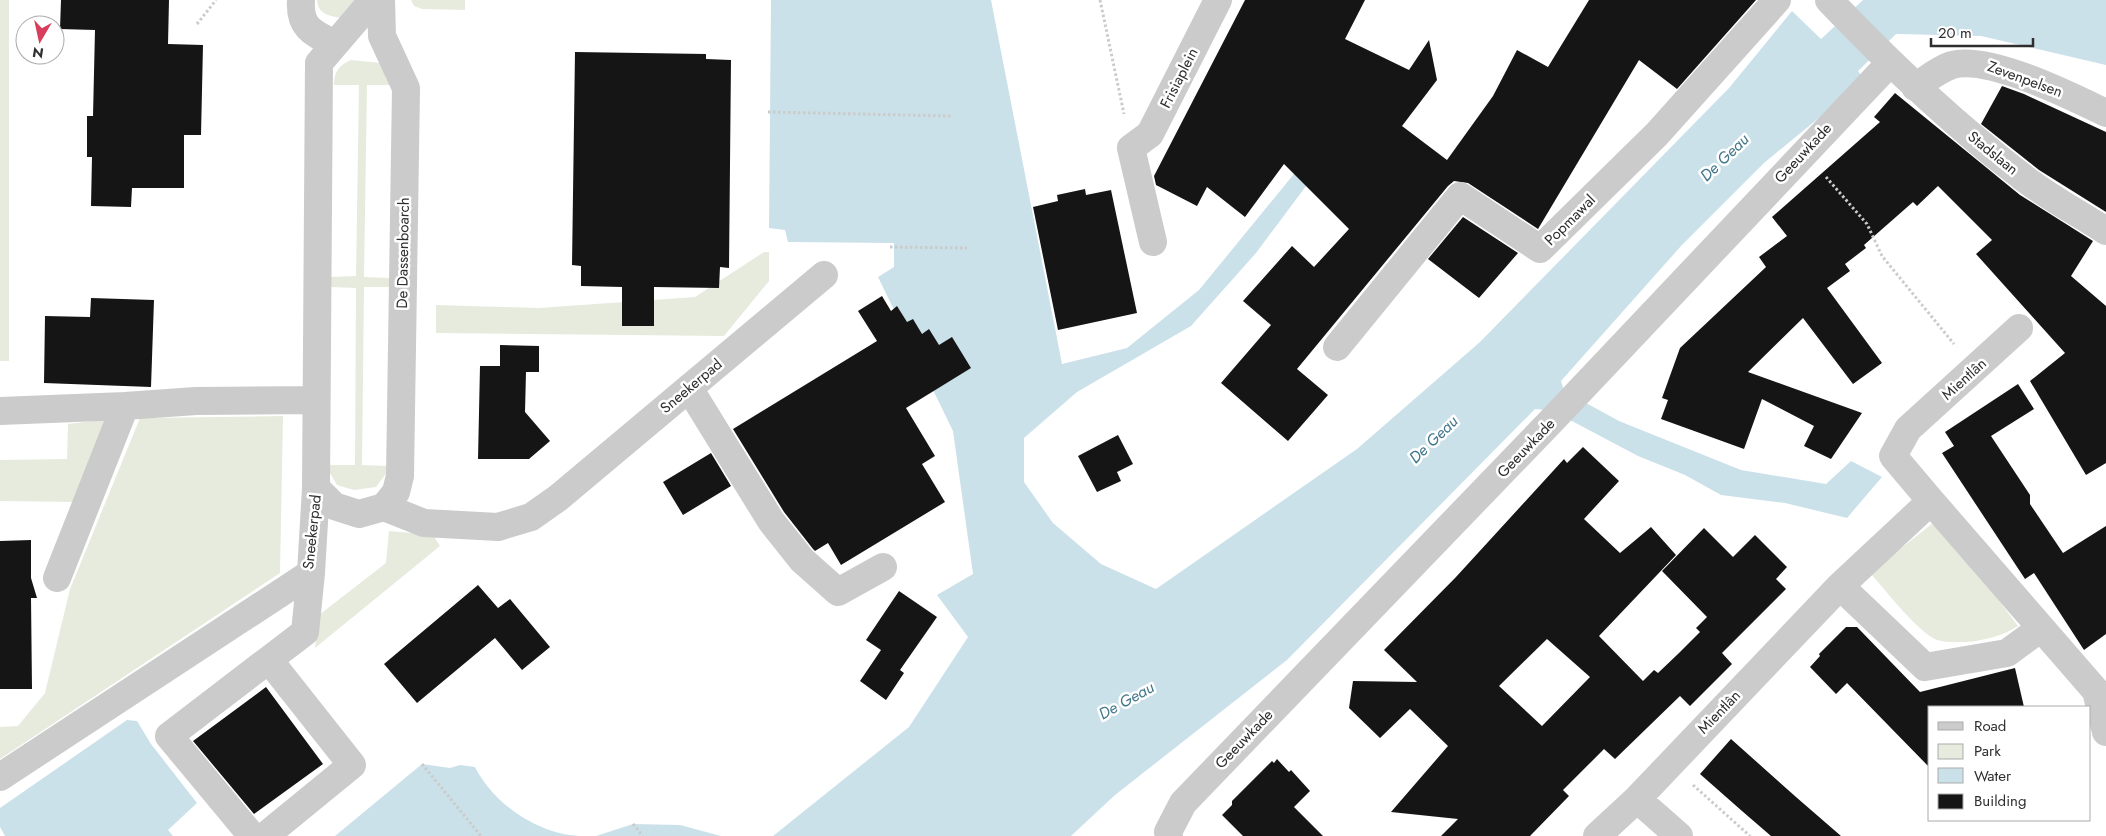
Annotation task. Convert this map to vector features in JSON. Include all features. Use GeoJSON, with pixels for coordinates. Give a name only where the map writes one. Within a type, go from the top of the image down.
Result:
{"type":"FeatureCollection","features":[{"type":"Feature","properties":{"kind":"street"},"geometry":{"type":"LineString","coordinates":[[301,0],[300,17],[310,30],[335,44]]}},
{"type":"Feature","properties":{"kind":"street"},"geometry":{"type":"LineString","coordinates":[[316,488],[315,400],[319,63],[373,0]]}},
{"type":"Feature","properties":{"kind":"street","name":"De Dassenboarch"},"geometry":{"type":"LineString","coordinates":[[381,0],[382,36],[406,88],[400,476],[396,492],[384,507]]}},
{"type":"Feature","properties":{"kind":"street","name":"Frisiaplein"},"geometry":{"type":"LineString","coordinates":[[1131,148],[1150,134],[1218,0]]}},
{"type":"Feature","properties":{"kind":"street","name":"Popmawal"},"geometry":{"type":"LineString","coordinates":[[1337,347],[1460,196],[1540,249],[1657,134],[1777,0]]}},
{"type":"Feature","properties":{"kind":"street","name":"Stadslaan"},"geometry":{"type":"LineString","coordinates":[[1828,0],[1885,59],[1947,117],[2021,176],[2106,231]]}},
{"type":"Feature","properties":{"kind":"street","name":"Geeuwkade"},"geometry":{"type":"LineString","coordinates":[[1169,836],[1168,832],[1183,803],[1565,407],[1805,152],[1885,59]]}},
{"type":"Feature","properties":{"kind":"street","name":"Zevenpelsen"},"geometry":{"type":"LineString","coordinates":[[1915,87],[1950,66],[1981,64],[2060,90],[2106,113]]}},
{"type":"Feature","properties":{"kind":"street"},"geometry":{"type":"LineString","coordinates":[[1131,148],[1153,242]]}},
{"type":"Feature","properties":{"kind":"street","name":"Sneekerpad"},"geometry":{"type":"LineString","coordinates":[[316,488],[334,506],[345,511],[358,514],[384,507],[424,523],[498,527],[531,517],[558,498],[824,275]]}},
{"type":"Feature","properties":{"kind":"street","name":"Mientlân"},"geometry":{"type":"LineString","coordinates":[[2019,328],[1908,429],[1893,456],[2096,690],[2106,732]]}},
{"type":"Feature","properties":{"kind":"street"},"geometry":{"type":"LineString","coordinates":[[689,388],[771,521],[802,560],[838,592],[883,567]]}},
{"type":"Feature","properties":{"kind":"street"},"geometry":{"type":"LineString","coordinates":[[0,410],[125,406],[196,401],[315,400]]}},
{"type":"Feature","properties":{"kind":"street"},"geometry":{"type":"LineString","coordinates":[[57,578],[125,406]]}},
{"type":"Feature","properties":{"kind":"street","name":"Sneekerpad"},"geometry":{"type":"LineString","coordinates":[[0,777],[311,573],[316,488]]}},
{"type":"Feature","properties":{"kind":"street","name":"Mientlân"},"geometry":{"type":"LineString","coordinates":[[1597,836],[1637,799],[1840,586],[1931,501]]}},
{"type":"Feature","properties":{"kind":"street"},"geometry":{"type":"LineString","coordinates":[[252,836],[169,736],[305,632],[311,573]]}},
{"type":"Feature","properties":{"kind":"street"},"geometry":{"type":"LineString","coordinates":[[1840,586],[1925,667],[2007,653],[2041,628]]}},
{"type":"Feature","properties":{"kind":"street"},"geometry":{"type":"LineString","coordinates":[[265,836],[352,765],[269,660]]}},
{"type":"Feature","properties":{"kind":"street"},"geometry":{"type":"LineString","coordinates":[[1637,799],[1679,836]]}},
{"type":"Feature","properties":{"kind":"path"},"geometry":{"type":"LineString","coordinates":[[197,24],[216,0]]}},
{"type":"Feature","properties":{"kind":"path"},"geometry":{"type":"LineString","coordinates":[[1100,0],[1131,148]]}},
{"type":"Feature","properties":{"kind":"path"},"geometry":{"type":"LineString","coordinates":[[768,112],[952,116]]}},
{"type":"Feature","properties":{"kind":"path"},"geometry":{"type":"LineString","coordinates":[[1805,152],[1867,224],[1882,256],[1975,369]]}},
{"type":"Feature","properties":{"kind":"path"},"geometry":{"type":"LineString","coordinates":[[890,247],[967,248]]}},
{"type":"Feature","properties":{"kind":"path"},"geometry":{"type":"LineString","coordinates":[[422,764],[481,836]]}},
{"type":"Feature","properties":{"kind":"path"},"geometry":{"type":"LineString","coordinates":[[1670,764],[1750,836]]}},
{"type":"Feature","properties":{"kind":"path"},"geometry":{"type":"LineString","coordinates":[[633,824],[643,836]]}},
{"type":"Feature","properties":{"kind":"green space"},"geometry":{"type":"Polygon","coordinates":[[[0,0],[9,0],[9,361],[0,361],[0,0]]]}},
{"type":"Feature","properties":{"kind":"green space"},"geometry":{"type":"Polygon","coordinates":[[[317,0],[356,0],[341,18],[328,15],[322,11],[317,0]]]}},
{"type":"Feature","properties":{"kind":"green space"},"geometry":{"type":"Polygon","coordinates":[[[411,0],[465,0],[465,10],[422,9],[414,6],[411,0]]]}},
{"type":"Feature","properties":{"kind":"green space"},"geometry":{"type":"Polygon","coordinates":[[[351,60],[381,63],[392,85],[367,85],[364,277],[390,278],[390,287],[364,287],[362,465],[387,466],[388,471],[376,487],[354,490],[337,485],[330,473],[329,465],[355,465],[356,288],[331,287],[331,277],[356,276],[359,85],[334,85],[338,70],[343,64],[351,60]]]}},
{"type":"Feature","properties":{"kind":"green space"},"geometry":{"type":"Polygon","coordinates":[[[764,252],[769,252],[769,281],[724,336],[436,333],[436,305],[539,308],[695,297],[764,252]]]}},
{"type":"Feature","properties":{"kind":"green space"},"geometry":{"type":"Polygon","coordinates":[[[283,416],[280,573],[0,759],[0,727],[18,726],[45,693],[70,589],[140,418],[283,416]]]}},
{"type":"Feature","properties":{"kind":"green space"},"geometry":{"type":"Polygon","coordinates":[[[110,419],[76,502],[0,501],[0,460],[67,459],[68,424],[110,419]]]}},
{"type":"Feature","properties":{"kind":"green space"},"geometry":{"type":"Polygon","coordinates":[[[1938,519],[2018,626],[2000,635],[1981,640],[1944,642],[1937,640],[1929,636],[1911,620],[1870,573],[1938,519]]]}},
{"type":"Feature","properties":{"kind":"green space"},"geometry":{"type":"Polygon","coordinates":[[[389,531],[433,535],[440,546],[315,648],[319,615],[386,563],[389,531]]]}},
{"type":"Feature","properties":{"kind":"water","name":"De Geau"},"geometry":{"type":"Polygon","coordinates":[[[771,0],[991,0],[1062,364],[1127,348],[1199,290],[1307,158],[1318,170],[1256,253],[1191,326],[1077,392],[1024,438],[1024,482],[1053,523],[1101,564],[1156,589],[1357,449],[1480,342],[1729,88],[1792,11],[1821,39],[1863,0],[2106,0],[2106,65],[1981,36],[1896,34],[1858,71],[1865,80],[1764,163],[1681,246],[1561,381],[1564,391],[1619,421],[1741,470],[1826,484],[1851,461],[1882,477],[1847,518],[1785,503],[1721,495],[1685,475],[1638,456],[1570,420],[1546,410],[1535,409],[1287,660],[1115,795],[1071,836],[773,836],[909,727],[968,637],[937,595],[973,574],[953,431],[878,277],[894,267],[894,243],[788,242],[785,230],[769,228],[771,0]]]}},
{"type":"Feature","properties":{"kind":"water"},"geometry":{"type":"Polygon","coordinates":[[[127,720],[137,721],[151,744],[197,803],[168,830],[173,836],[5,836],[0,827],[0,808],[127,720]]]}},
{"type":"Feature","properties":{"kind":"water"},"geometry":{"type":"Polygon","coordinates":[[[422,764],[450,768],[460,765],[475,767],[493,793],[518,814],[532,823],[548,829],[563,834],[579,836],[335,836],[422,764]]]}},
{"type":"Feature","properties":{"kind":"water"},"geometry":{"type":"Polygon","coordinates":[[[633,824],[680,825],[721,836],[596,836],[633,824]]]}},
{"type":"Feature","properties":{"kind":"building"},"geometry":{"type":"Polygon","coordinates":[[[61,0],[169,0],[168,44],[203,45],[201,135],[184,135],[184,188],[132,188],[131,207],[91,206],[92,157],[87,157],[87,116],[93,116],[95,30],[65,29],[65,15],[60,15],[61,0]]]}},
{"type":"Feature","properties":{"kind":"building"},"geometry":{"type":"Polygon","coordinates":[[[1245,0],[1365,0],[1345,39],[1409,70],[1429,40],[1437,80],[1402,126],[1447,160],[1493,96],[1517,50],[1548,67],[1589,0],[1756,0],[1677,89],[1639,60],[1538,229],[1468,183],[1454,181],[1448,186],[1297,369],[1328,395],[1288,441],[1221,383],[1271,325],[1243,301],[1292,246],[1314,267],[1349,229],[1284,164],[1245,217],[1207,187],[1197,206],[1156,185],[1154,176],[1245,0]]]}},
{"type":"Feature","properties":{"kind":"building"},"geometry":{"type":"Polygon","coordinates":[[[575,52],[706,54],[706,59],[731,60],[729,268],[720,267],[719,288],[654,287],[654,326],[622,326],[622,287],[581,286],[581,266],[572,265],[575,52]]]}},
{"type":"Feature","properties":{"kind":"building"},"geometry":{"type":"Polygon","coordinates":[[[2002,86],[2024,94],[2106,132],[2106,212],[2039,170],[1981,124],[2002,86]]]}},
{"type":"Feature","properties":{"kind":"building"},"geometry":{"type":"Polygon","coordinates":[[[1895,93],[2020,195],[2093,241],[2071,276],[2106,306],[2106,463],[2086,475],[2030,381],[2065,353],[1976,254],[1992,240],[1938,186],[1917,206],[1913,202],[1864,245],[1866,248],[1845,264],[1850,271],[1827,288],[1882,363],[1853,384],[1803,318],[1748,372],[1862,413],[1831,459],[1804,446],[1814,426],[1762,399],[1744,449],[1661,419],[1668,400],[1662,398],[1680,348],[1766,267],[1759,257],[1787,236],[1772,217],[1880,122],[1874,117],[1895,93]]]}},
{"type":"Feature","properties":{"kind":"building"},"geometry":{"type":"Polygon","coordinates":[[[1085,189],[1086,195],[1111,190],[1137,313],[1058,330],[1033,207],[1058,201],[1057,195],[1085,189]]]}},
{"type":"Feature","properties":{"kind":"building"},"geometry":{"type":"Polygon","coordinates":[[[1463,217],[1518,253],[1479,298],[1428,259],[1463,217]]]}},
{"type":"Feature","properties":{"kind":"building"},"geometry":{"type":"Polygon","coordinates":[[[882,296],[891,311],[897,306],[907,322],[913,319],[922,334],[929,329],[939,345],[952,337],[971,368],[906,408],[935,456],[922,464],[945,502],[841,565],[828,543],[815,551],[813,549],[784,512],[733,429],[877,341],[858,311],[882,296]]]}},
{"type":"Feature","properties":{"kind":"building"},"geometry":{"type":"Polygon","coordinates":[[[91,298],[154,300],[151,387],[44,383],[45,316],[90,317],[91,298]]]}},
{"type":"Feature","properties":{"kind":"building"},"geometry":{"type":"Polygon","coordinates":[[[500,345],[539,346],[539,372],[526,372],[525,412],[550,441],[529,459],[478,459],[480,366],[500,366],[500,345]]]}},
{"type":"Feature","properties":{"kind":"building"},"geometry":{"type":"Polygon","coordinates":[[[2018,384],[2034,409],[1991,436],[2030,495],[2030,504],[2063,553],[2106,526],[2106,634],[2084,650],[2034,573],[2025,579],[1942,453],[1954,446],[1945,432],[2018,384]]]}},
{"type":"Feature","properties":{"kind":"building"},"geometry":{"type":"Polygon","coordinates":[[[1118,435],[1133,464],[1117,472],[1121,481],[1097,492],[1078,456],[1118,435]]]}},
{"type":"Feature","properties":{"kind":"building"},"geometry":{"type":"Polygon","coordinates":[[[1583,447],[1619,481],[1584,519],[1620,553],[1651,527],[1676,555],[1599,636],[1643,681],[1654,670],[1658,673],[1700,632],[1696,628],[1707,617],[1662,571],[1704,528],[1733,557],[1755,535],[1787,567],[1776,579],[1786,589],[1722,653],[1732,664],[1690,706],[1680,696],[1615,759],[1604,749],[1563,790],[1569,796],[1530,836],[1441,836],[1458,819],[1391,812],[1448,746],[1410,709],[1380,738],[1349,708],[1353,681],[1417,682],[1384,650],[1456,577],[1564,459],[1567,463],[1583,447]],[[1547,639],[1499,686],[1542,726],[1590,677],[1547,639]]]}},
{"type":"Feature","properties":{"kind":"building"},"geometry":{"type":"Polygon","coordinates":[[[711,453],[731,486],[683,515],[663,482],[711,453]]]}},
{"type":"Feature","properties":{"kind":"building"},"geometry":{"type":"Polygon","coordinates":[[[31,540],[31,578],[37,598],[31,598],[32,689],[0,689],[0,541],[31,540]]]}},
{"type":"Feature","properties":{"kind":"building"},"geometry":{"type":"Polygon","coordinates":[[[478,585],[498,608],[510,599],[550,647],[522,670],[495,638],[417,703],[384,664],[478,585]]]}},
{"type":"Feature","properties":{"kind":"building"},"geometry":{"type":"Polygon","coordinates":[[[899,591],[937,617],[900,670],[904,673],[886,700],[860,681],[881,650],[866,640],[899,591]]]}},
{"type":"Feature","properties":{"kind":"building"},"geometry":{"type":"Polygon","coordinates":[[[1846,627],[1857,627],[1920,692],[2015,668],[2024,706],[1928,706],[1928,766],[1847,683],[1836,694],[1810,667],[1820,656],[1819,654],[1846,627]]]}},
{"type":"Feature","properties":{"kind":"building"},"geometry":{"type":"Polygon","coordinates":[[[266,687],[323,764],[254,814],[193,741],[266,687]]]}},
{"type":"Feature","properties":{"kind":"building"},"geometry":{"type":"Polygon","coordinates":[[[1731,739],[1841,836],[1771,836],[1700,774],[1731,739]]]}},
{"type":"Feature","properties":{"kind":"building"},"geometry":{"type":"Polygon","coordinates":[[[1277,759],[1289,772],[1291,770],[1310,791],[1294,807],[1323,836],[1243,836],[1222,815],[1232,805],[1232,801],[1272,761],[1274,763],[1277,759]]]}}]}
